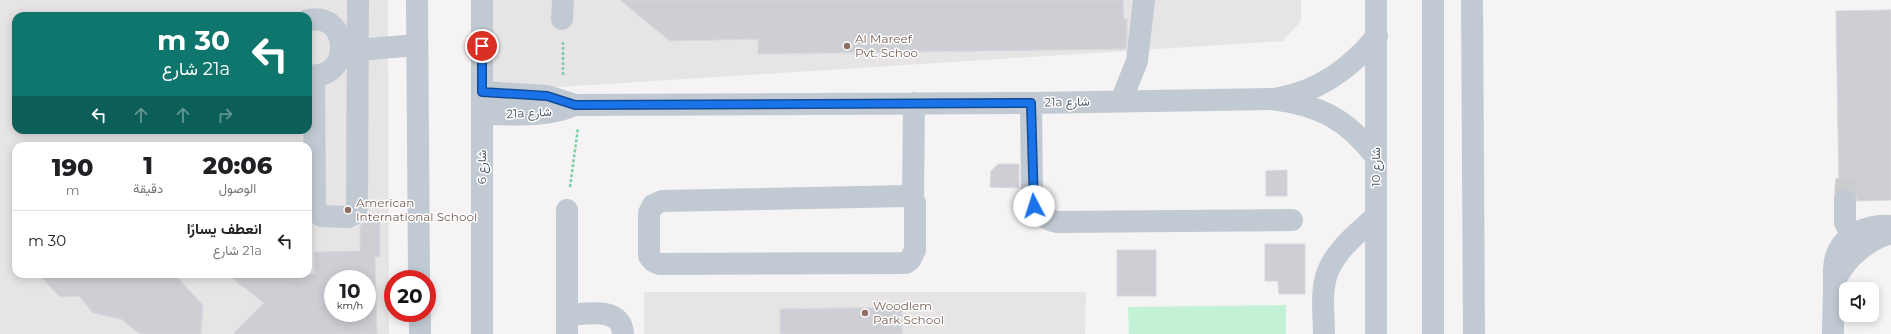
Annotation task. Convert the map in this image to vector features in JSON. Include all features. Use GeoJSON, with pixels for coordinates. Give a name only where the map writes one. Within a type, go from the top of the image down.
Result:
{"type":"FeatureCollection","features":[{"type":"Feature","properties":{"kind":"street"},"geometry":{"type":"LineString","coordinates":[[312,101],[316,207],[321,216],[348,217],[355,214],[357,207],[350,50],[358,0]]}},
{"type":"Feature","properties":{"kind":"street"},"geometry":{"type":"LineString","coordinates":[[417,0],[419,270]]}},
{"type":"Feature","properties":{"kind":"street","name":"شارع 6"},"geometry":{"type":"LineString","coordinates":[[482,0],[482,334]]}},
{"type":"Feature","properties":{"kind":"street"},"geometry":{"type":"LineString","coordinates":[[1121,101],[1137,61],[1144,0]]}},
{"type":"Feature","properties":{"kind":"street","name":"شارع 10"},"geometry":{"type":"LineString","coordinates":[[1376,0],[1376,334]]}},
{"type":"Feature","properties":{"kind":"street"},"geometry":{"type":"LineString","coordinates":[[1433,0],[1433,334]]}},
{"type":"Feature","properties":{"kind":"street"},"geometry":{"type":"LineString","coordinates":[[1472,0],[1474,334]]}},
{"type":"Feature","properties":{"kind":"street"},"geometry":{"type":"LineString","coordinates":[[312,13],[331,25],[338,32],[341,41],[350,50]]}},
{"type":"Feature","properties":{"kind":"street","name":"21a شارع"},"geometry":{"type":"LineString","coordinates":[[482,92],[547,96],[575,105],[1031,103],[1272,99],[1293,96],[1331,78],[1353,62],[1377,36]]}},
{"type":"Feature","properties":{"kind":"street"},"geometry":{"type":"LineString","coordinates":[[312,75],[324,74],[350,50],[417,45]]}},
{"type":"Feature","properties":{"kind":"street","name":"21a شارع"},"geometry":{"type":"LineString","coordinates":[[1272,99],[1306,105],[1332,116],[1349,127],[1364,141],[1376,157]]}},
{"type":"Feature","properties":{"kind":"street"},"geometry":{"type":"LineString","coordinates":[[913,198],[662,201],[653,205],[649,213],[649,256],[659,264],[906,263],[910,260],[915,250],[915,203],[913,198],[914,103]]}},
{"type":"Feature","properties":{"kind":"street"},"geometry":{"type":"LineString","coordinates":[[1031,103],[1032,196],[1034,206],[1039,215],[1047,220],[1057,222],[1292,220]]}},
{"type":"Feature","properties":{"kind":"street","name":"21a شارع"},"geometry":{"type":"LineString","coordinates":[[482,114],[542,114],[564,110],[575,105]]}},
{"type":"Feature","properties":{"kind":"street"},"geometry":{"type":"LineString","coordinates":[[1845,201],[1845,223],[1852,235]]}},
{"type":"Feature","properties":{"kind":"street"},"geometry":{"type":"LineString","coordinates":[[567,210],[567,324],[608,314],[620,320],[623,326],[623,334]]}},
{"type":"Feature","properties":{"kind":"street"},"geometry":{"type":"LineString","coordinates":[[1324,334],[1324,282],[1327,270],[1333,260],[1376,216]]}},
{"type":"Feature","properties":{"kind":"street"},"geometry":{"type":"LineString","coordinates":[[1833,334],[1836,257],[1842,244],[1852,235],[1864,228],[1891,226]]}},
{"type":"Feature","properties":{"kind":"street"},"geometry":{"type":"LineString","coordinates":[[1834,284],[1844,266],[1859,250],[1882,236],[1891,233]]}},
{"type":"Feature","properties":{"kind":"street"},"geometry":{"type":"LineString","coordinates":[[420,322],[420,334]]}},
{"type":"Feature","properties":{"kind":"shaded area","name":"American International School"},"geometry":{"type":"Polygon","coordinates":[[[0,0],[388,0],[389,270],[384,270],[384,322],[389,322],[389,334],[0,334],[0,0]]]}},
{"type":"Feature","properties":{"kind":"shaded area","name":"Al Mareef Pvt. Schoo"},"geometry":{"type":"Polygon","coordinates":[[[482,0],[1301,0],[1301,21],[1283,41],[482,92],[482,0]]]}},
{"type":"Feature","properties":{"kind":"shaded area","name":"Woodlem Park School"},"geometry":{"type":"Polygon","coordinates":[[[644,292],[1086,292],[1085,334],[644,334],[644,292]]]}},
{"type":"Feature","properties":{"kind":"green space"},"geometry":{"type":"Polygon","coordinates":[[[1286,305],[1286,334],[1129,334],[1128,307],[1286,305]]]}},
{"type":"Feature","properties":{"kind":"building"},"geometry":{"type":"Polygon","coordinates":[[[620,0],[1123,0],[1124,19],[1127,19],[1127,38],[1126,49],[758,54],[758,39],[670,41],[620,0]]]}},
{"type":"Feature","properties":{"kind":"building"},"geometry":{"type":"Polygon","coordinates":[[[1891,10],[1891,200],[1857,201],[1856,194],[1851,190],[1839,190],[1836,11],[1891,10]]]}},
{"type":"Feature","properties":{"kind":"building"},"geometry":{"type":"Polygon","coordinates":[[[998,164],[1019,164],[1019,188],[990,187],[991,171],[998,164]]]}},
{"type":"Feature","properties":{"kind":"building"},"geometry":{"type":"Polygon","coordinates":[[[1287,170],[1287,196],[1266,196],[1266,171],[1287,170]]]}},
{"type":"Feature","properties":{"kind":"building"},"geometry":{"type":"Polygon","coordinates":[[[367,218],[380,218],[380,257],[375,257],[375,270],[324,270],[324,322],[376,322],[376,296],[377,334],[233,334],[264,303],[232,278],[312,278],[312,274],[315,274],[314,252],[360,251],[360,226],[367,218]]]}},
{"type":"Feature","properties":{"kind":"building"},"geometry":{"type":"Polygon","coordinates":[[[1265,244],[1305,244],[1305,294],[1279,294],[1278,281],[1265,281],[1265,244]]]}},
{"type":"Feature","properties":{"kind":"building"},"geometry":{"type":"Polygon","coordinates":[[[1117,250],[1156,250],[1156,296],[1117,296],[1117,250]]]}},
{"type":"Feature","properties":{"kind":"building"},"geometry":{"type":"Polygon","coordinates":[[[42,278],[178,278],[203,305],[201,334],[140,334],[121,319],[93,313],[79,296],[60,297],[42,278]]]}},
{"type":"Feature","properties":{"kind":"building"},"geometry":{"type":"Polygon","coordinates":[[[902,307],[902,334],[780,334],[780,309],[902,307]]]}},
{"type":"Feature","properties":{"kind":"tunnel"},"geometry":{"type":"LineString","coordinates":[[1845,201],[1847,171]]}},
{"type":"Feature","properties":{"kind":"place","name":"Al Mareef Pvt. Schoo"},"geometry":{"type":"Point","coordinates":[847,46]}},
{"type":"Feature","properties":{"kind":"place","name":"American International School"},"geometry":{"type":"Point","coordinates":[348,210]}},
{"type":"Feature","properties":{"kind":"place","name":"Woodlem Park School"},"geometry":{"type":"Point","coordinates":[865,313]}},
{"type":"Feature","properties":{"kind":"route"},"geometry":{"type":"LineString","coordinates":[[482,46],[482,92],[547,96],[558,98],[575,105],[1031,103],[1032,196],[1034,206]]}}]}
